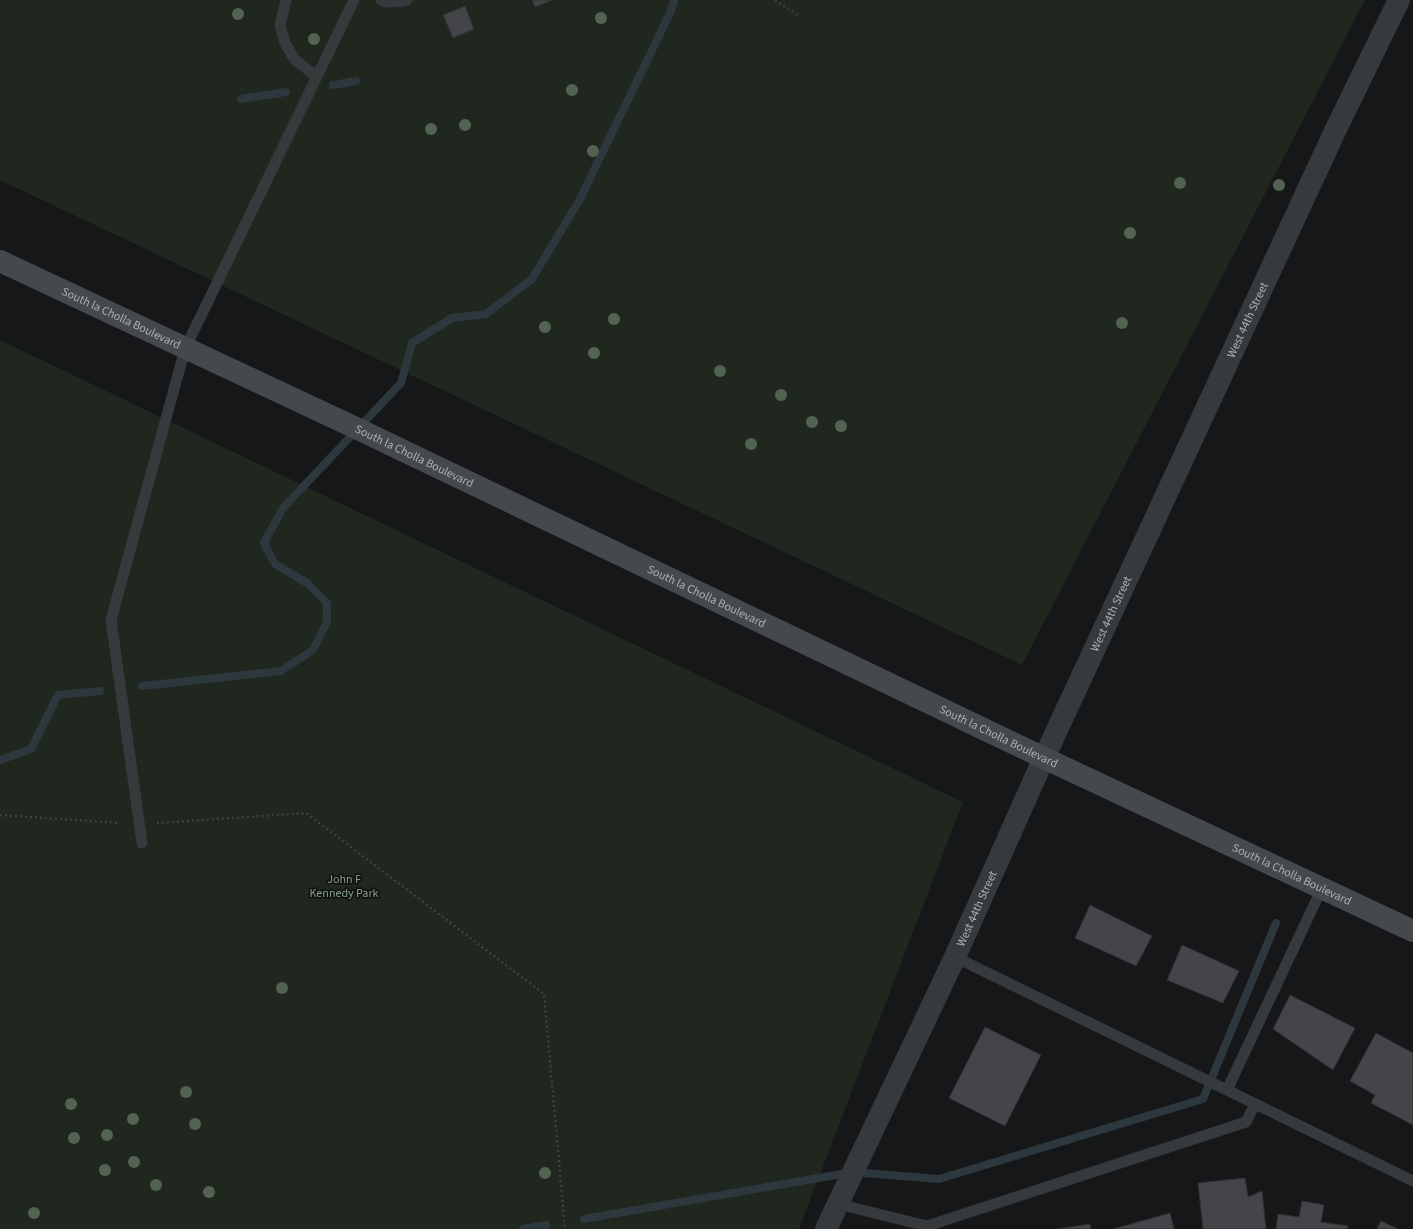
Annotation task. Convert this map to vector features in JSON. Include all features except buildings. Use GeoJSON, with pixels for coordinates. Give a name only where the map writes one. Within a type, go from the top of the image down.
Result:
{"type":"FeatureCollection","features":[{"type":"Feature","properties":{"kind":"main road","name":"South la Cholla Boulevard"},"geometry":{"type":"LineString","coordinates":[[0,261],[365,433],[1044,758],[1413,931]]}},
{"type":"Feature","properties":{"kind":"street","name":"West 44th Street"},"geometry":{"type":"LineString","coordinates":[[826,1229],[955,957],[1044,758],[1336,129],[1399,0]]}},
{"type":"Feature","properties":{"kind":"lane"},"geometry":{"type":"LineString","coordinates":[[286,0],[280,25],[285,43],[295,60],[316,76]]}},
{"type":"Feature","properties":{"kind":"lane"},"geometry":{"type":"LineString","coordinates":[[142,843],[112,620],[184,349],[354,0]]}},
{"type":"Feature","properties":{"kind":"lane"},"geometry":{"type":"LineString","coordinates":[[381,0],[387,2],[404,2],[407,0]]}},
{"type":"Feature","properties":{"kind":"lane"},"geometry":{"type":"LineString","coordinates":[[1227,1090],[1322,888]]}},
{"type":"Feature","properties":{"kind":"lane"},"geometry":{"type":"LineString","coordinates":[[955,957],[1413,1181]]}},
{"type":"Feature","properties":{"kind":"lane"},"geometry":{"type":"LineString","coordinates":[[838,1204],[927,1226],[1246,1122],[1255,1104]]}},
{"type":"Feature","properties":{"kind":"path"},"geometry":{"type":"LineString","coordinates":[[775,0],[799,16]]}},
{"type":"Feature","properties":{"kind":"path"},"geometry":{"type":"LineString","coordinates":[[0,815],[140,824],[306,813],[544,994],[565,1229]]}},
{"type":"Feature","properties":{"kind":"green space"},"geometry":{"type":"Polygon","coordinates":[[[0,0],[1365,0],[1022,665],[0,180],[0,0]]]}},
{"type":"Feature","properties":{"kind":"green space","name":"John F Kennedy Park"},"geometry":{"type":"Polygon","coordinates":[[[0,340],[963,802],[799,1229],[0,1229],[0,340]]]}},
{"type":"Feature","properties":{"kind":"waterway"},"geometry":{"type":"LineString","coordinates":[[142,686],[281,671],[313,650],[327,622],[327,603],[307,583],[275,564],[264,543],[283,508],[401,383],[412,343],[452,318],[486,314],[532,279],[579,201],[671,11],[674,0]]}},
{"type":"Feature","properties":{"kind":"waterway"},"geometry":{"type":"LineString","coordinates":[[333,85],[356,81]]}},
{"type":"Feature","properties":{"kind":"waterway"},"geometry":{"type":"LineString","coordinates":[[241,99],[286,92]]}},
{"type":"Feature","properties":{"kind":"waterway"},"geometry":{"type":"LineString","coordinates":[[0,760],[31,749],[58,695],[100,691]]}},
{"type":"Feature","properties":{"kind":"waterway"},"geometry":{"type":"LineString","coordinates":[[584,1219],[853,1172],[939,1179],[1203,1099],[1276,923]]}},
{"type":"Feature","properties":{"kind":"waterway"},"geometry":{"type":"LineString","coordinates":[[523,1229],[546,1225]]}}]}
